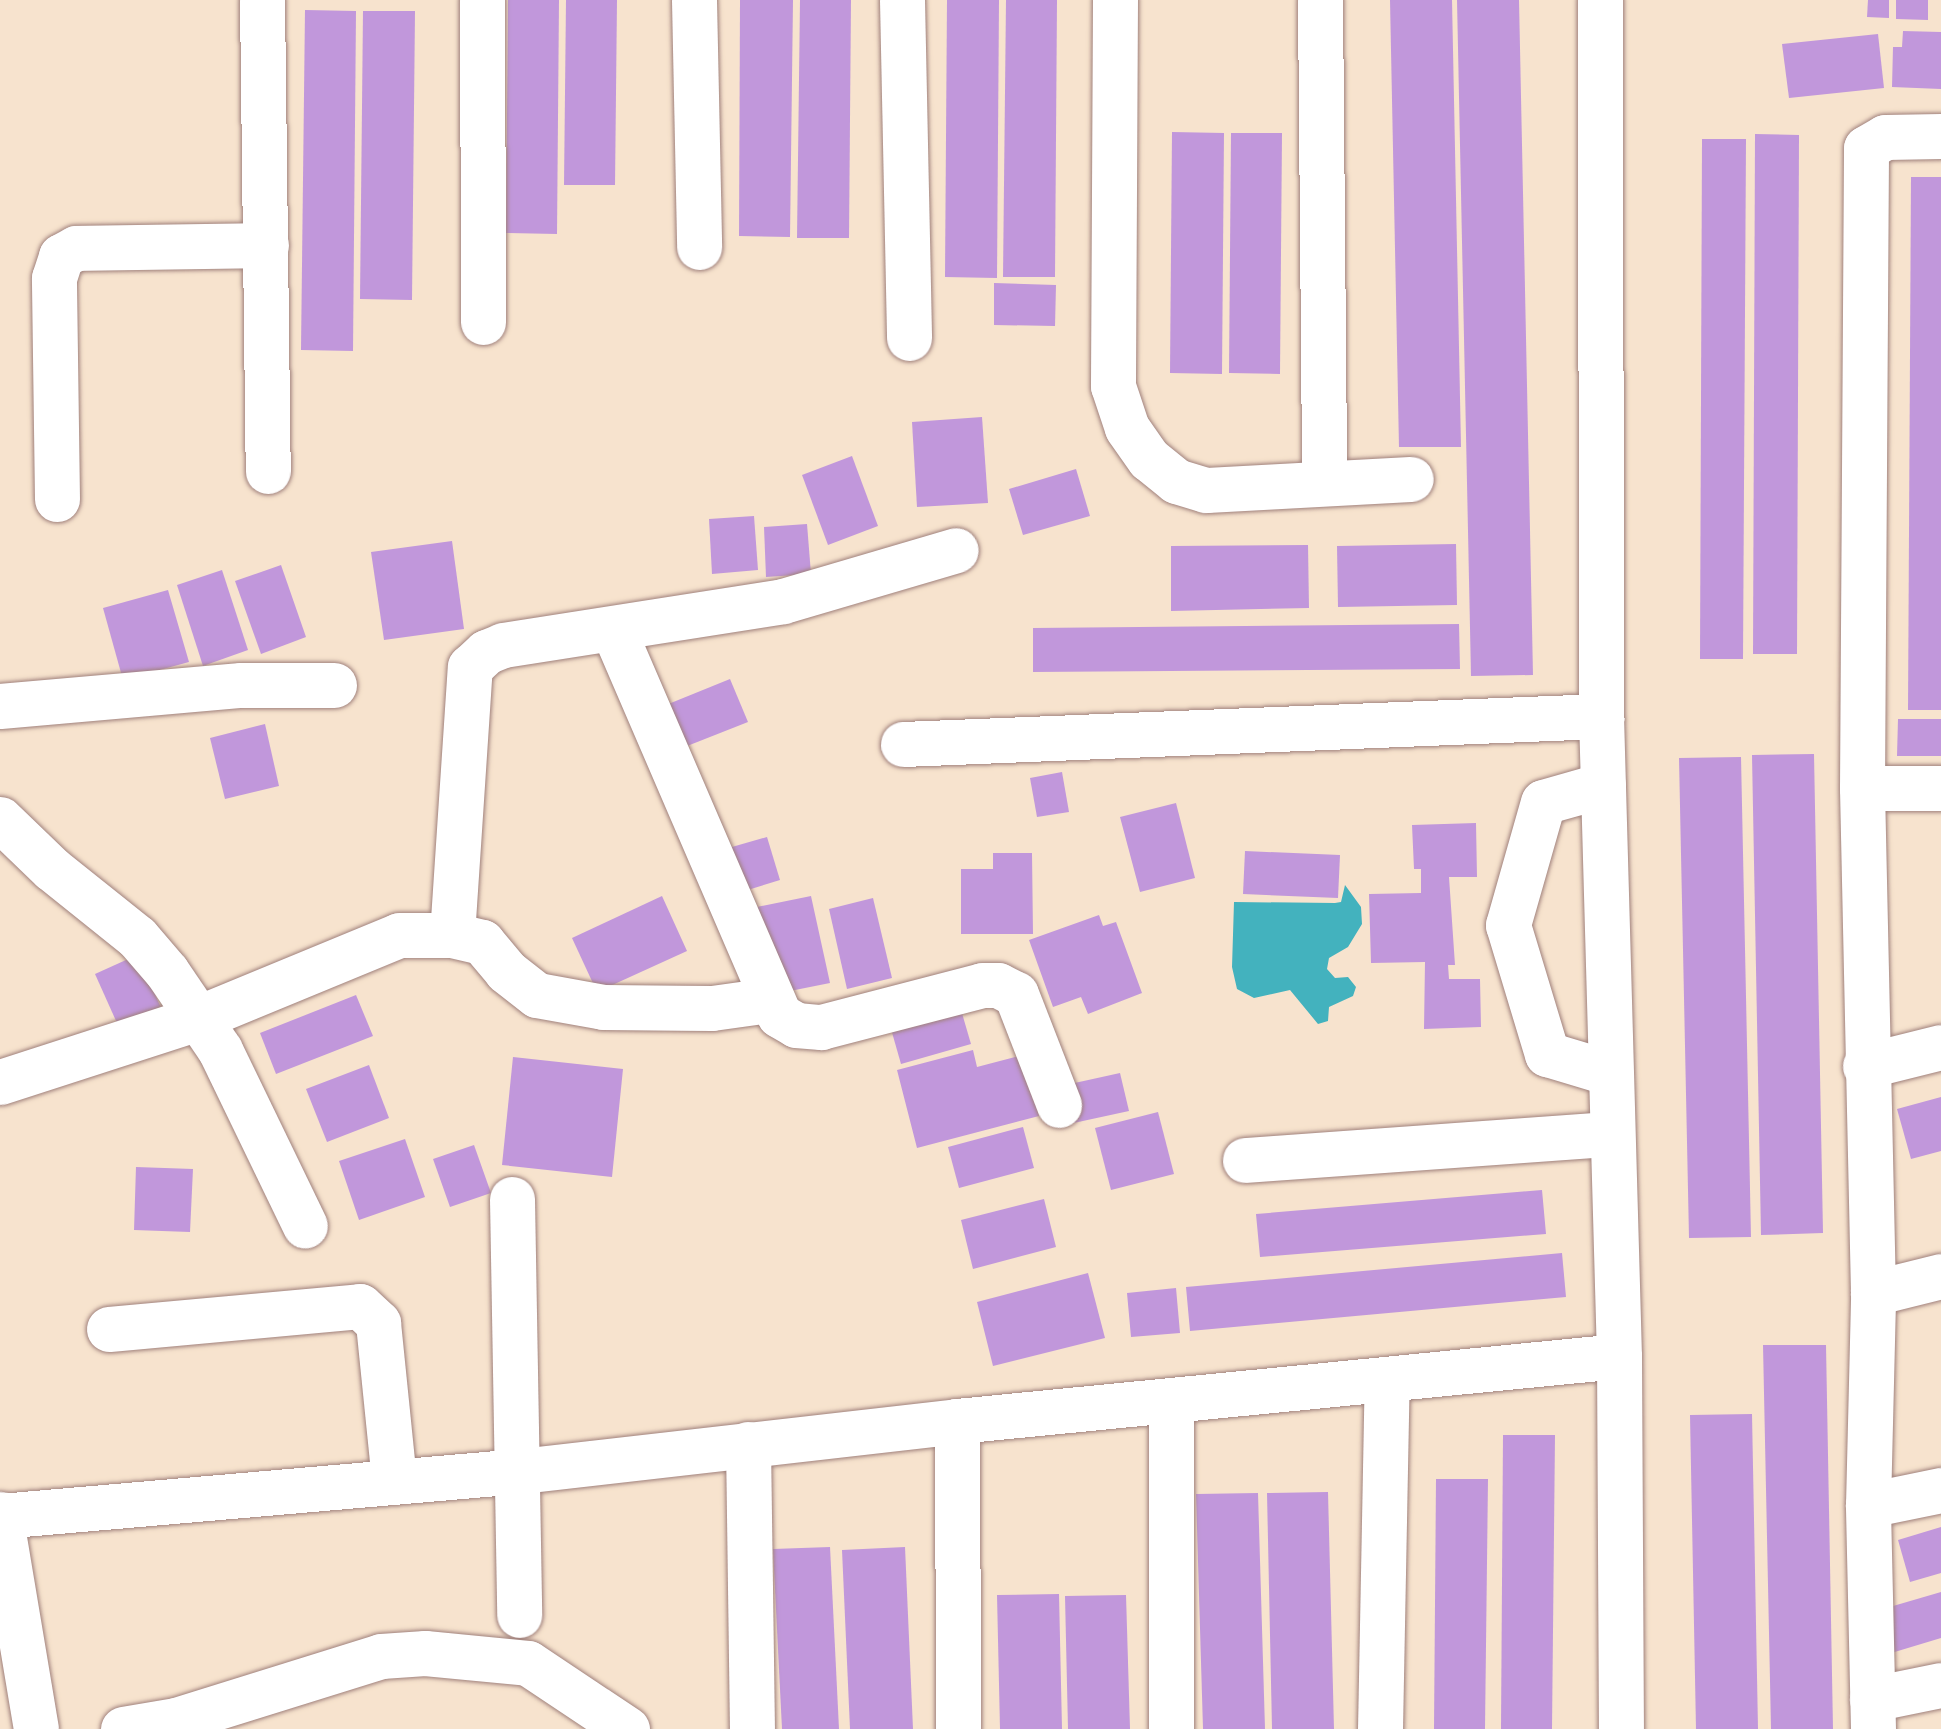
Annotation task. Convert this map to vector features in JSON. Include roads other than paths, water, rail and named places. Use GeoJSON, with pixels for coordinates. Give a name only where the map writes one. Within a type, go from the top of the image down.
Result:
{"type":"FeatureCollection","features":[{"type":"Feature","properties":{"kind":"street"},"geometry":{"type":"LineString","coordinates":[[262,0],[268,472]]}},
{"type":"Feature","properties":{"kind":"street"},"geometry":{"type":"LineString","coordinates":[[482,0],[483,322]]}},
{"type":"Feature","properties":{"kind":"street"},"geometry":{"type":"LineString","coordinates":[[694,0],[699,247]]}},
{"type":"Feature","properties":{"kind":"street"},"geometry":{"type":"LineString","coordinates":[[902,0],[909,338]]}},
{"type":"Feature","properties":{"kind":"street"},"geometry":{"type":"LineString","coordinates":[[1114,0],[1113,386],[1127,428],[1148,458],[1176,481],[1206,490],[1324,480],[1410,479]]}},
{"type":"Feature","properties":{"kind":"street"},"geometry":{"type":"LineString","coordinates":[[1320,0],[1324,480]]}},
{"type":"Feature","properties":{"kind":"street"},"geometry":{"type":"LineString","coordinates":[[1600,0],[1601,716],[1619,1356],[1621,1729]]}},
{"type":"Feature","properties":{"kind":"street"},"geometry":{"type":"LineString","coordinates":[[1941,136],[1886,137],[1866,148],[1862,788],[1865,1066],[1873,1293],[1868,1504],[1872,1714],[1941,1684]]}},
{"type":"Feature","properties":{"kind":"street"},"geometry":{"type":"LineString","coordinates":[[57,499],[54,278],[61,256],[76,248],[266,245]]}},
{"type":"Feature","properties":{"kind":"street"},"geometry":{"type":"LineString","coordinates":[[452,935],[470,667],[486,652],[503,645],[783,601],[956,550]]}},
{"type":"Feature","properties":{"kind":"street"},"geometry":{"type":"LineString","coordinates":[[613,628],[779,1016],[796,1025],[822,1027],[982,985],[998,985],[1016,994],[1059,1104]]}},
{"type":"Feature","properties":{"kind":"street"},"geometry":{"type":"LineString","coordinates":[[0,706],[241,684],[334,685]]}},
{"type":"Feature","properties":{"kind":"street"},"geometry":{"type":"LineString","coordinates":[[903,744],[1601,716]]}},
{"type":"Feature","properties":{"kind":"street"},"geometry":{"type":"LineString","coordinates":[[1602,786],[1544,802],[1508,925],[1547,1054],[1610,1073]]}},
{"type":"Feature","properties":{"kind":"street"},"geometry":{"type":"LineString","coordinates":[[1862,788],[1941,788]]}},
{"type":"Feature","properties":{"kind":"street"},"geometry":{"type":"LineString","coordinates":[[0,819],[52,869],[137,937],[198,1018],[220,1050],[306,1226]]}},
{"type":"Feature","properties":{"kind":"street"},"geometry":{"type":"LineString","coordinates":[[0,1082],[198,1018],[399,935],[452,935],[482,942],[506,971],[538,994],[603,1007],[712,1008],[769,1000]]}},
{"type":"Feature","properties":{"kind":"street"},"geometry":{"type":"LineString","coordinates":[[1865,1066],[1941,1047]]}},
{"type":"Feature","properties":{"kind":"street"},"geometry":{"type":"LineString","coordinates":[[1246,1160],[1611,1134]]}},
{"type":"Feature","properties":{"kind":"street"},"geometry":{"type":"LineString","coordinates":[[512,1199],[520,1471],[519,1615]]}},
{"type":"Feature","properties":{"kind":"street"},"geometry":{"type":"LineString","coordinates":[[1873,1293],[1941,1276]]}},
{"type":"Feature","properties":{"kind":"street"},"geometry":{"type":"LineString","coordinates":[[109,1328],[360,1306],[378,1323],[394,1480]]}},
{"type":"Feature","properties":{"kind":"street"},"geometry":{"type":"LineString","coordinates":[[36,1729],[0,1516],[520,1471],[957,1421],[1619,1356]]}},
{"type":"Feature","properties":{"kind":"street"},"geometry":{"type":"LineString","coordinates":[[1380,1729],[1386,1380]]}},
{"type":"Feature","properties":{"kind":"street"},"geometry":{"type":"LineString","coordinates":[[1171,1400],[1171,1729]]}},
{"type":"Feature","properties":{"kind":"street"},"geometry":{"type":"LineString","coordinates":[[957,1421],[958,1729]]}},
{"type":"Feature","properties":{"kind":"street"},"geometry":{"type":"LineString","coordinates":[[748,1444],[752,1729]]}},
{"type":"Feature","properties":{"kind":"street"},"geometry":{"type":"LineString","coordinates":[[1868,1504],[1941,1490]]}},
{"type":"Feature","properties":{"kind":"street"},"geometry":{"type":"LineString","coordinates":[[123,1729],[176,1720],[381,1656],[425,1652],[528,1664],[627,1729]]}},
{"type":"Feature","properties":{"kind":"water"},"geometry":{"type":"Polygon","coordinates":[[[1345,885],[1361,907],[1362,924],[1348,947],[1329,958],[1327,969],[1335,978],[1348,977],[1356,987],[1353,996],[1329,1007],[1328,1021],[1318,1024],[1290,990],[1254,998],[1237,989],[1232,967],[1234,902],[1335,903],[1341,902],[1345,885]]]}}]}
